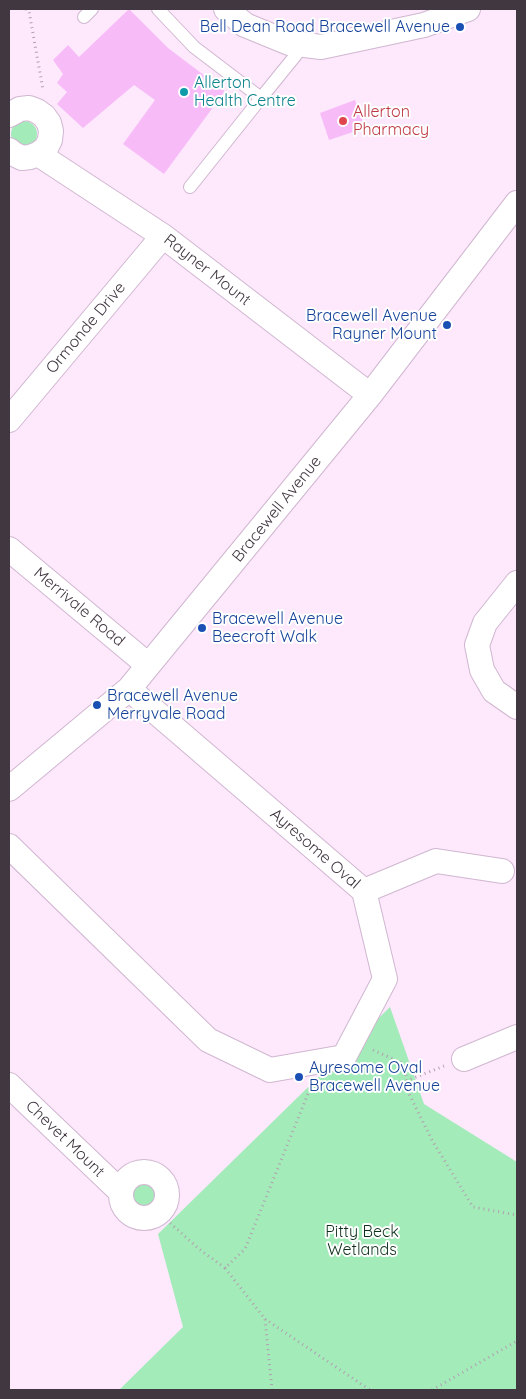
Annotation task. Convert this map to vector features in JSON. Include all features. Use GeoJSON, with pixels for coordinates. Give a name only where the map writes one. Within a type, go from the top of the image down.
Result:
{"type":"FeatureCollection","features":[{"type":"Feature","properties":{"kind":"street"},"geometry":{"type":"LineString","coordinates":[[226,9],[246,25],[289,43],[321,47],[424,25],[468,9]]}},
{"type":"Feature","properties":{"kind":"street"},"geometry":{"type":"LineString","coordinates":[[9,116],[20,109],[29,108],[44,116],[49,123],[50,131],[50,140],[46,148],[38,154],[22,158],[9,150]]}},
{"type":"Feature","properties":{"kind":"street","name":"Rayner Mount"},"geometry":{"type":"LineString","coordinates":[[38,154],[163,236],[370,396]]}},
{"type":"Feature","properties":{"kind":"street","name":"Bracewell Avenue"},"geometry":{"type":"LineString","coordinates":[[9,789],[129,689],[370,396],[517,202]]}},
{"type":"Feature","properties":{"kind":"street","name":"Ormonde Drive"},"geometry":{"type":"LineString","coordinates":[[9,420],[163,236]]}},
{"type":"Feature","properties":{"kind":"street","name":"Merrivale Road"},"geometry":{"type":"LineString","coordinates":[[9,549],[148,665]]}},
{"type":"Feature","properties":{"kind":"street"},"geometry":{"type":"LineString","coordinates":[[517,583],[484,623],[477,645],[482,670],[494,691],[517,707]]}},
{"type":"Feature","properties":{"kind":"street","name":"Ayresome Oval"},"geometry":{"type":"LineString","coordinates":[[9,846],[208,1040],[270,1070],[344,1057],[385,979],[364,891],[129,689]]}},
{"type":"Feature","properties":{"kind":"street"},"geometry":{"type":"LineString","coordinates":[[364,891],[436,862],[502,871]]}},
{"type":"Feature","properties":{"kind":"street"},"geometry":{"type":"LineString","coordinates":[[464,1059],[517,1037]]}},
{"type":"Feature","properties":{"kind":"street","name":"Chevet Mount"},"geometry":{"type":"LineString","coordinates":[[9,1085],[121,1192]]}},
{"type":"Feature","properties":{"kind":"street"},"geometry":{"type":"LineString","coordinates":[[144,1172],[159,1178],[165,1186],[167,1193],[166,1202],[158,1214],[144,1218],[131,1214],[125,1209],[121,1192],[128,1178],[144,1172]]}},
{"type":"Feature","properties":{"kind":"lane"},"geometry":{"type":"LineString","coordinates":[[158,9],[194,47],[261,98]]}},
{"type":"Feature","properties":{"kind":"lane"},"geometry":{"type":"LineString","coordinates":[[190,187],[304,45]]}},
{"type":"Feature","properties":{"kind":"path"},"geometry":{"type":"LineString","coordinates":[[29,9],[49,123]]}},
{"type":"Feature","properties":{"kind":"path"},"geometry":{"type":"LineString","coordinates":[[352,1041],[404,1064],[409,1094],[432,1142],[473,1207],[517,1216]]}},
{"type":"Feature","properties":{"kind":"path"},"geometry":{"type":"LineString","coordinates":[[406,1081],[464,1059]]}},
{"type":"Feature","properties":{"kind":"path"},"geometry":{"type":"LineString","coordinates":[[225,1268],[245,1249],[322,1061]]}},
{"type":"Feature","properties":{"kind":"path"},"geometry":{"type":"LineString","coordinates":[[158,1214],[225,1268],[265,1319],[370,1390]]}},
{"type":"Feature","properties":{"kind":"path"},"geometry":{"type":"LineString","coordinates":[[265,1319],[272,1390]]}},
{"type":"Feature","properties":{"kind":"path"},"geometry":{"type":"LineString","coordinates":[[432,1390],[517,1341]]}},
{"type":"Feature","properties":{"kind":"green space"},"geometry":{"type":"Polygon","coordinates":[[[24,121],[33,125],[37,134],[33,143],[24,147],[15,143],[11,134],[15,125],[24,121]]]}},
{"type":"Feature","properties":{"kind":"green space","name":"Pitty Beck Wetlands"},"geometry":{"type":"Polygon","coordinates":[[[390,1007],[424,1104],[517,1162],[517,1390],[119,1390],[183,1327],[158,1234],[390,1007]]]}},
{"type":"Feature","properties":{"kind":"green space"},"geometry":{"type":"Polygon","coordinates":[[[144,1183],[153,1186],[156,1195],[153,1204],[144,1207],[135,1204],[132,1195],[135,1186],[144,1183]]]}},
{"type":"Feature","properties":{"kind":"building","name":"Allerton Health Centre"},"geometry":{"type":"Polygon","coordinates":[[[129,9],[168,48],[225,91],[164,174],[123,144],[155,100],[134,85],[83,128],[57,104],[67,92],[57,83],[63,74],[53,60],[68,45],[79,57],[129,9]]]}},
{"type":"Feature","properties":{"kind":"building"},"geometry":{"type":"Polygon","coordinates":[[[355,100],[365,128],[329,140],[320,113],[355,100]]]}},
{"type":"Feature","properties":{"kind":"place","name":"Bell Dean Road Bracewell Avenue"},"geometry":{"type":"Point","coordinates":[460,27]}},
{"type":"Feature","properties":{"kind":"place","name":"Allerton Health Centre"},"geometry":{"type":"Point","coordinates":[184,92]}},
{"type":"Feature","properties":{"kind":"place","name":"Allerton Pharmacy"},"geometry":{"type":"Point","coordinates":[343,121]}},
{"type":"Feature","properties":{"kind":"place","name":"Bracewell Avenue Rayner Mount"},"geometry":{"type":"Point","coordinates":[447,325]}},
{"type":"Feature","properties":{"kind":"place","name":"Bracewell Avenue Beecroft Walk"},"geometry":{"type":"Point","coordinates":[202,628]}},
{"type":"Feature","properties":{"kind":"place","name":"Bracewell Avenue Merryvale Road"},"geometry":{"type":"Point","coordinates":[97,705]}},
{"type":"Feature","properties":{"kind":"place","name":"Ayresome Oval Bracewell Avenue"},"geometry":{"type":"Point","coordinates":[299,1077]}}]}
